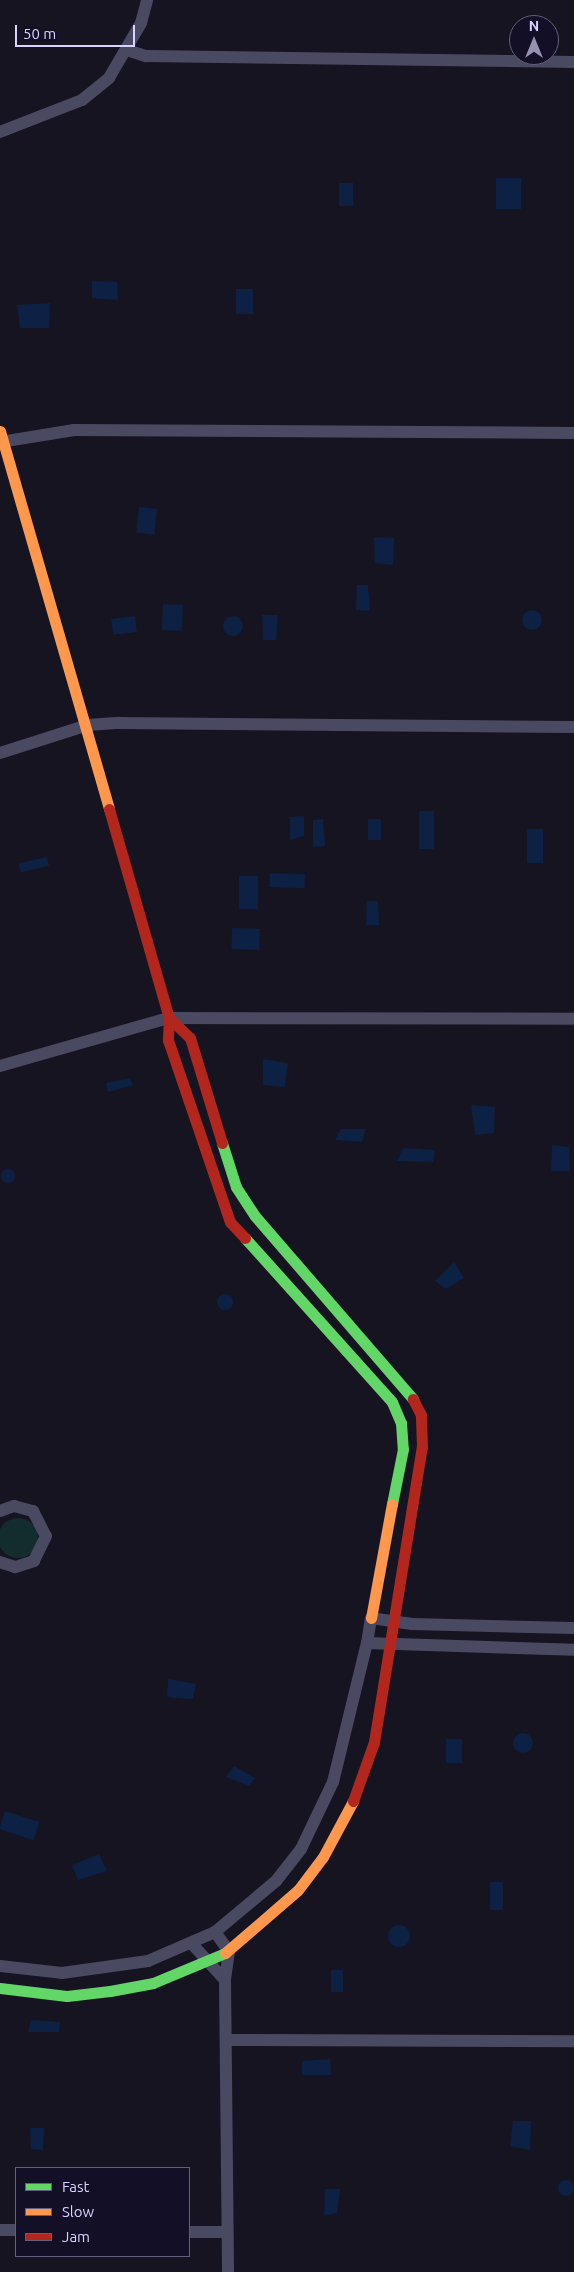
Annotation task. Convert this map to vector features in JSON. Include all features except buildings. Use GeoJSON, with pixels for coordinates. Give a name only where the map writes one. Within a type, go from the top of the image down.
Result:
{"type":"FeatureCollection","features":[{"type":"Feature","properties":{"kind":"street"},"geometry":{"type":"LineString","coordinates":[[0,132],[82,100],[109,78],[127,50],[147,0]]}},
{"type":"Feature","properties":{"kind":"street"},"geometry":{"type":"LineString","coordinates":[[127,50],[146,56],[574,62]]}},
{"type":"Feature","properties":{"kind":"street"},"geometry":{"type":"LineString","coordinates":[[0,1966],[62,1973],[103,1969],[193,1945],[215,1932],[276,1882],[321,1815],[346,1741],[367,1643],[403,1449],[401,1423],[392,1402],[230,1222],[168,1040],[169,1018],[88,725],[1,438],[74,430],[574,433]]}},
{"type":"Feature","properties":{"kind":"street"},"geometry":{"type":"LineString","coordinates":[[0,753],[88,725],[574,727]]}},
{"type":"Feature","properties":{"kind":"street"},"geometry":{"type":"LineString","coordinates":[[0,1988],[67,1996],[110,1991],[207,1964],[229,1952],[298,1890],[342,1825],[374,1742],[422,1447],[421,1415],[411,1394],[255,1216],[236,1187],[190,1038],[169,1018]]}},
{"type":"Feature","properties":{"kind":"street"},"geometry":{"type":"LineString","coordinates":[[0,1066],[169,1018],[574,1019]]}},
{"type":"Feature","properties":{"kind":"street"},"geometry":{"type":"LineString","coordinates":[[0,1511],[14,1506],[33,1511],[46,1536],[34,1561],[15,1566],[0,1562]]}},
{"type":"Feature","properties":{"kind":"street"},"geometry":{"type":"LineString","coordinates":[[371,1618],[394,1621],[574,1628]]}},
{"type":"Feature","properties":{"kind":"street"},"geometry":{"type":"LineString","coordinates":[[367,1643],[390,1646],[574,1650]]}},
{"type":"Feature","properties":{"kind":"street"},"geometry":{"type":"LineString","coordinates":[[215,1932],[229,1952],[225,1980],[228,2272]]}},
{"type":"Feature","properties":{"kind":"street"},"geometry":{"type":"LineString","coordinates":[[193,1945],[207,1964],[225,1980]]}},
{"type":"Feature","properties":{"kind":"street"},"geometry":{"type":"LineString","coordinates":[[227,2040],[574,2041]]}},
{"type":"Feature","properties":{"kind":"street"},"geometry":{"type":"LineString","coordinates":[[0,2230],[15,2230]]}},
{"type":"Feature","properties":{"kind":"street"},"geometry":{"type":"LineString","coordinates":[[190,2232],[227,2232]]}},
{"type":"Feature","properties":{"kind":"green space"},"geometry":{"type":"Polygon","coordinates":[[[10,1519],[26,1519],[35,1527],[38,1534],[37,1546],[26,1557],[10,1557],[-1,1546],[-1,1530],[10,1519]]]}},
{"type":"Feature","properties":{"kind":"water"},"geometry":{"type":"Polygon","coordinates":[[[496,178],[521,178],[521,209],[496,209],[496,178]]]}},
{"type":"Feature","properties":{"kind":"water"},"geometry":{"type":"Polygon","coordinates":[[[339,183],[353,183],[353,206],[339,206],[339,183]]]}},
{"type":"Feature","properties":{"kind":"water"},"geometry":{"type":"Polygon","coordinates":[[[92,281],[117,282],[118,300],[92,298],[92,281]]]}},
{"type":"Feature","properties":{"kind":"water"},"geometry":{"type":"Polygon","coordinates":[[[236,289],[253,289],[253,314],[236,314],[236,289]]]}},
{"type":"Feature","properties":{"kind":"water"},"geometry":{"type":"Polygon","coordinates":[[[50,303],[49,328],[20,328],[17,305],[50,303]]]}},
{"type":"Feature","properties":{"kind":"water"},"geometry":{"type":"Polygon","coordinates":[[[139,507],[157,509],[154,535],[136,533],[139,507]]]}},
{"type":"Feature","properties":{"kind":"water"},"geometry":{"type":"Polygon","coordinates":[[[374,537],[394,538],[393,565],[375,563],[374,537]]]}},
{"type":"Feature","properties":{"kind":"water"},"geometry":{"type":"Polygon","coordinates":[[[357,585],[368,585],[370,611],[356,610],[357,585]]]}},
{"type":"Feature","properties":{"kind":"water"},"geometry":{"type":"Polygon","coordinates":[[[163,604],[183,605],[182,631],[162,630],[163,604]]]}},
{"type":"Feature","properties":{"kind":"water"},"geometry":{"type":"Polygon","coordinates":[[[528,610],[536,610],[542,616],[542,624],[536,630],[528,630],[522,624],[522,616],[528,610]]]}},
{"type":"Feature","properties":{"kind":"water"},"geometry":{"type":"Polygon","coordinates":[[[262,615],[278,615],[276,640],[263,640],[262,615]]]}},
{"type":"Feature","properties":{"kind":"water"},"geometry":{"type":"Polygon","coordinates":[[[135,616],[137,632],[113,635],[111,619],[135,616]]]}},
{"type":"Feature","properties":{"kind":"water"},"geometry":{"type":"Polygon","coordinates":[[[233,616],[240,619],[243,626],[240,633],[233,636],[226,633],[223,626],[226,619],[233,616]]]}},
{"type":"Feature","properties":{"kind":"water"},"geometry":{"type":"Polygon","coordinates":[[[419,811],[434,811],[434,849],[419,849],[419,811]]]}},
{"type":"Feature","properties":{"kind":"water"},"geometry":{"type":"Polygon","coordinates":[[[304,816],[304,836],[290,840],[290,817],[304,816]]]}},
{"type":"Feature","properties":{"kind":"water"},"geometry":{"type":"Polygon","coordinates":[[[323,819],[325,846],[313,847],[313,820],[323,819]]]}},
{"type":"Feature","properties":{"kind":"water"},"geometry":{"type":"Polygon","coordinates":[[[368,819],[381,819],[381,840],[368,840],[368,819]]]}},
{"type":"Feature","properties":{"kind":"water"},"geometry":{"type":"Polygon","coordinates":[[[527,829],[543,829],[543,863],[527,863],[527,829]]]}},
{"type":"Feature","properties":{"kind":"water"},"geometry":{"type":"Polygon","coordinates":[[[47,857],[49,866],[21,872],[19,864],[47,857]]]}},
{"type":"Feature","properties":{"kind":"water"},"geometry":{"type":"Polygon","coordinates":[[[270,873],[305,874],[304,888],[270,887],[270,873]]]}},
{"type":"Feature","properties":{"kind":"water"},"geometry":{"type":"Polygon","coordinates":[[[239,876],[258,876],[258,909],[239,909],[239,876]]]}},
{"type":"Feature","properties":{"kind":"water"},"geometry":{"type":"Polygon","coordinates":[[[367,901],[378,901],[379,925],[366,925],[367,901]]]}},
{"type":"Feature","properties":{"kind":"water"},"geometry":{"type":"Polygon","coordinates":[[[232,928],[260,929],[259,950],[231,949],[232,928]]]}},
{"type":"Feature","properties":{"kind":"water"},"geometry":{"type":"Polygon","coordinates":[[[263,1059],[288,1063],[285,1087],[263,1085],[263,1059]]]}},
{"type":"Feature","properties":{"kind":"water"},"geometry":{"type":"Polygon","coordinates":[[[130,1078],[133,1085],[108,1092],[106,1083],[130,1078]]]}},
{"type":"Feature","properties":{"kind":"water"},"geometry":{"type":"Polygon","coordinates":[[[471,1105],[495,1107],[494,1133],[475,1135],[471,1105]]]}},
{"type":"Feature","properties":{"kind":"water"},"geometry":{"type":"Polygon","coordinates":[[[341,1129],[366,1129],[362,1142],[335,1140],[341,1129]]]}},
{"type":"Feature","properties":{"kind":"water"},"geometry":{"type":"Polygon","coordinates":[[[552,1145],[569,1147],[570,1171],[551,1171],[552,1145]]]}},
{"type":"Feature","properties":{"kind":"water"},"geometry":{"type":"Polygon","coordinates":[[[403,1148],[435,1150],[433,1162],[397,1161],[403,1148]]]}},
{"type":"Feature","properties":{"kind":"water"},"geometry":{"type":"Polygon","coordinates":[[[5,1169],[11,1169],[15,1176],[11,1183],[5,1183],[1,1179],[1,1173],[5,1169]]]}},
{"type":"Feature","properties":{"kind":"water"},"geometry":{"type":"Polygon","coordinates":[[[454,1262],[464,1278],[446,1289],[435,1281],[454,1262]]]}},
{"type":"Feature","properties":{"kind":"water"},"geometry":{"type":"Polygon","coordinates":[[[225,1294],[233,1302],[225,1310],[217,1302],[225,1294]]]}},
{"type":"Feature","properties":{"kind":"water"},"geometry":{"type":"Polygon","coordinates":[[[168,1679],[196,1684],[193,1699],[167,1697],[168,1679]]]}},
{"type":"Feature","properties":{"kind":"water"},"geometry":{"type":"Polygon","coordinates":[[[519,1733],[527,1733],[533,1739],[533,1747],[527,1753],[519,1753],[513,1747],[513,1739],[519,1733]]]}},
{"type":"Feature","properties":{"kind":"water"},"geometry":{"type":"Polygon","coordinates":[[[446,1739],[462,1739],[462,1763],[446,1763],[446,1739]]]}},
{"type":"Feature","properties":{"kind":"water"},"geometry":{"type":"Polygon","coordinates":[[[234,1766],[255,1778],[249,1786],[226,1777],[234,1766]]]}},
{"type":"Feature","properties":{"kind":"water"},"geometry":{"type":"Polygon","coordinates":[[[5,1811],[39,1822],[33,1840],[0,1829],[5,1811]]]}},
{"type":"Feature","properties":{"kind":"water"},"geometry":{"type":"Polygon","coordinates":[[[99,1854],[107,1871],[78,1880],[72,1865],[99,1854]]]}},
{"type":"Feature","properties":{"kind":"water"},"geometry":{"type":"Polygon","coordinates":[[[490,1882],[503,1882],[503,1910],[490,1910],[490,1882]]]}},
{"type":"Feature","properties":{"kind":"water"},"geometry":{"type":"Polygon","coordinates":[[[399,1925],[407,1928],[410,1936],[407,1944],[399,1947],[391,1944],[388,1936],[391,1928],[399,1925]]]}},
{"type":"Feature","properties":{"kind":"water"},"geometry":{"type":"Polygon","coordinates":[[[331,1970],[343,1970],[343,1992],[331,1992],[331,1970]]]}},
{"type":"Feature","properties":{"kind":"water"},"geometry":{"type":"Polygon","coordinates":[[[31,2020],[60,2022],[59,2032],[28,2032],[31,2020]]]}},
{"type":"Feature","properties":{"kind":"water"},"geometry":{"type":"Polygon","coordinates":[[[330,2059],[331,2075],[302,2075],[302,2061],[330,2059]]]}},
{"type":"Feature","properties":{"kind":"water"},"geometry":{"type":"Polygon","coordinates":[[[513,2121],[531,2121],[530,2150],[510,2146],[513,2121]]]}},
{"type":"Feature","properties":{"kind":"water"},"geometry":{"type":"Polygon","coordinates":[[[30,2128],[44,2128],[43,2150],[31,2149],[30,2128]]]}},
{"type":"Feature","properties":{"kind":"water"},"geometry":{"type":"Polygon","coordinates":[[[563,2180],[569,2180],[574,2185],[572,2194],[563,2196],[558,2191],[558,2185],[563,2180]]]}},
{"type":"Feature","properties":{"kind":"water"},"geometry":{"type":"Polygon","coordinates":[[[325,2189],[340,2189],[337,2213],[324,2216],[325,2189]]]}},
{"type":"Feature","properties":{"kind":"traffic: fast"},"geometry":{"type":"LineString","coordinates":[[222,1143],[236,1187],[255,1216],[413,1399]]}},
{"type":"Feature","properties":{"kind":"traffic: fast"},"geometry":{"type":"LineString","coordinates":[[245,1238],[392,1402],[401,1423],[403,1449],[392,1504]]}},
{"type":"Feature","properties":{"kind":"traffic: fast"},"geometry":{"type":"LineString","coordinates":[[0,1988],[67,1996],[110,1991],[153,1983],[225,1953]]}},
{"type":"Feature","properties":{"kind":"traffic: slow"},"geometry":{"type":"LineString","coordinates":[[0,431],[109,809]]}},
{"type":"Feature","properties":{"kind":"traffic: slow"},"geometry":{"type":"LineString","coordinates":[[371,1618],[392,1504]]}},
{"type":"Feature","properties":{"kind":"traffic: slow"},"geometry":{"type":"LineString","coordinates":[[225,1953],[298,1890],[323,1857],[353,1801]]}},
{"type":"Feature","properties":{"kind":"traffic: jam"},"geometry":{"type":"LineString","coordinates":[[109,809],[169,1018]]}},
{"type":"Feature","properties":{"kind":"traffic: jam"},"geometry":{"type":"LineString","coordinates":[[222,1143],[190,1038],[169,1018],[168,1040],[230,1222],[245,1238]]}},
{"type":"Feature","properties":{"kind":"traffic: jam"},"geometry":{"type":"LineString","coordinates":[[353,1801],[374,1742],[422,1447],[421,1415],[413,1399]]}}]}
